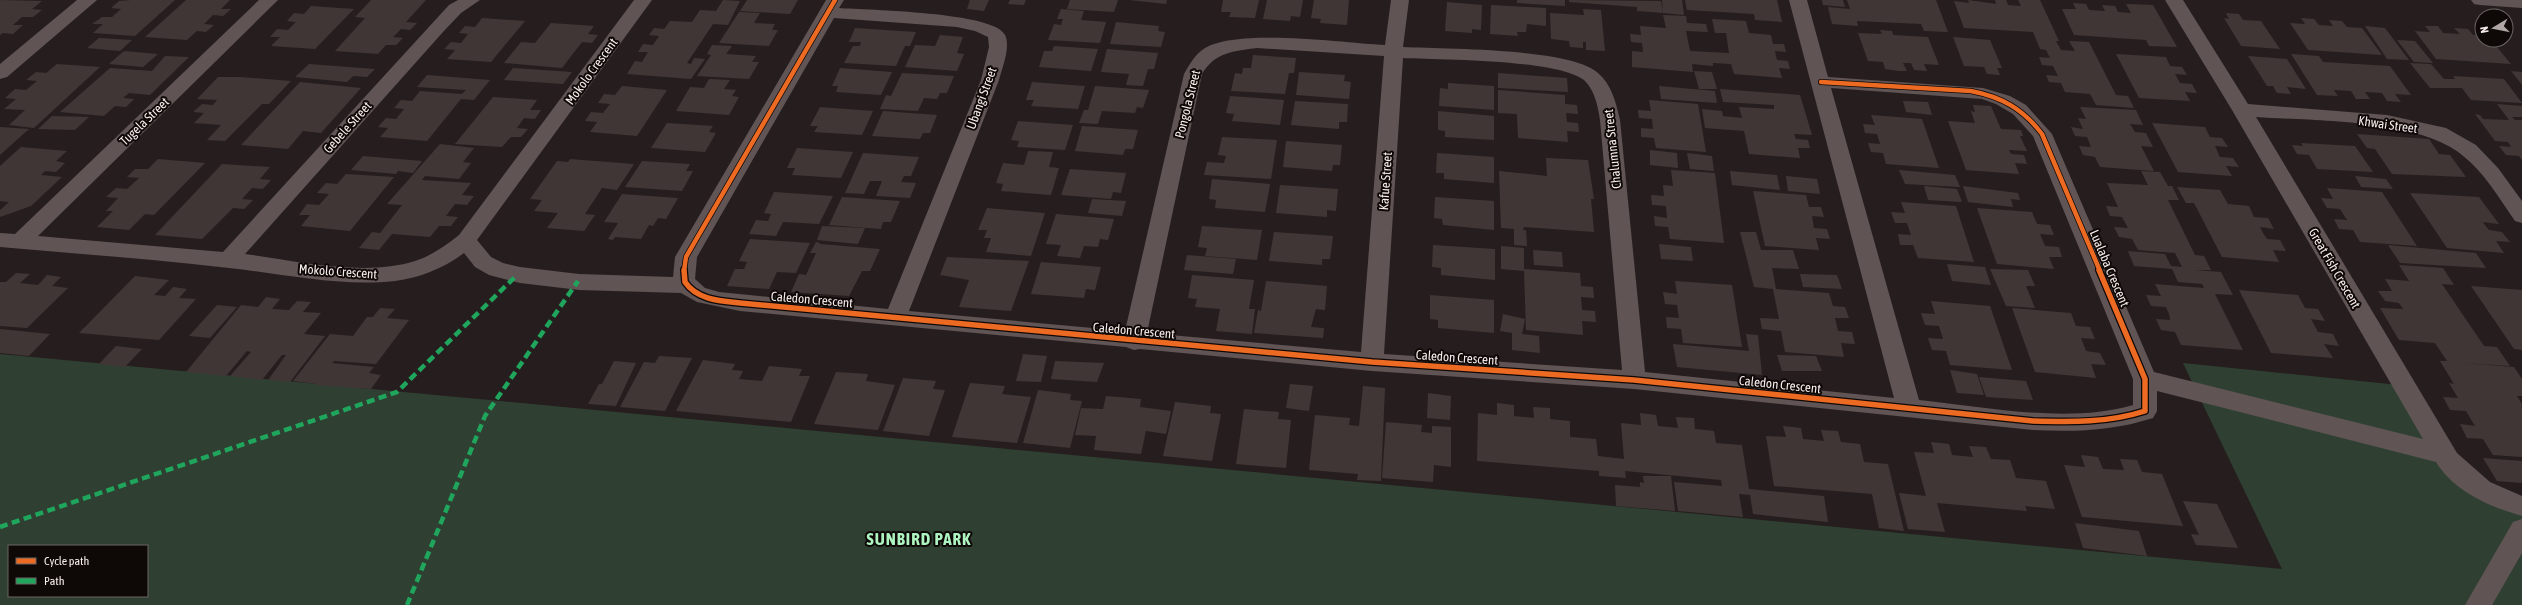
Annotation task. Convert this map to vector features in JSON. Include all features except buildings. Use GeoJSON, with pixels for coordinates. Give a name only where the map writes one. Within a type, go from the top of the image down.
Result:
{"type":"FeatureCollection","features":[{"type":"Feature","properties":{"kind":"street"},"geometry":{"type":"LineString","coordinates":[[0,73],[88,0]]}},
{"type":"Feature","properties":{"kind":"street","name":"Tugela Street"},"geometry":{"type":"LineString","coordinates":[[9,241],[269,0]]}},
{"type":"Feature","properties":{"kind":"street","name":"Gebele Street"},"geometry":{"type":"LineString","coordinates":[[228,260],[436,28],[455,9],[470,0]]}},
{"type":"Feature","properties":{"kind":"street","name":"Mokolo Crescent"},"geometry":{"type":"LineString","coordinates":[[9,241],[228,260],[343,274],[386,274],[420,268],[449,256],[466,240],[643,0]]}},
{"type":"Feature","properties":{"kind":"street","name":"Kafue Street"},"geometry":{"type":"LineString","coordinates":[[1372,362],[1394,50],[1400,0]]}},
{"type":"Feature","properties":{"kind":"street"},"geometry":{"type":"LineString","coordinates":[[1798,0],[1909,408]]}},
{"type":"Feature","properties":{"kind":"street","name":"Great Fish Crescent"},"geometry":{"type":"LineString","coordinates":[[2174,0],[2242,110],[2444,454],[2471,482],[2495,499],[2522,506]]}},
{"type":"Feature","properties":{"kind":"street"},"geometry":{"type":"LineString","coordinates":[[2480,0],[2522,3]]}},
{"type":"Feature","properties":{"kind":"street"},"geometry":{"type":"LineString","coordinates":[[466,240],[483,263],[517,275],[578,281],[687,285],[684,275],[686,257],[695,238],[832,6]]}},
{"type":"Feature","properties":{"kind":"street","name":"Ubangi Street"},"geometry":{"type":"LineString","coordinates":[[832,6],[980,26],[991,30],[997,36],[998,47],[990,80],[895,318]]}},
{"type":"Feature","properties":{"kind":"street","name":"Pongola Street"},"geometry":{"type":"LineString","coordinates":[[1134,342],[1193,74],[1200,59],[1213,51],[1233,45],[1256,43],[1394,50]]}},
{"type":"Feature","properties":{"kind":"street","name":"Chalumna Street"},"geometry":{"type":"LineString","coordinates":[[1394,50],[1548,61],[1586,71],[1596,79],[1605,96],[1610,120],[1634,380]]}},
{"type":"Feature","properties":{"kind":"street","name":"Lualaba Crescent"},"geometry":{"type":"LineString","coordinates":[[1820,82],[1971,91],[1989,95],[2010,103],[2028,116],[2042,134],[2145,380],[2145,411],[2123,419],[2103,422],[2033,421],[1909,408]]}},
{"type":"Feature","properties":{"kind":"street","name":"Khwai Street"},"geometry":{"type":"LineString","coordinates":[[2242,110],[2392,122],[2419,126],[2441,134],[2469,150],[2483,164],[2522,216]]}},
{"type":"Feature","properties":{"kind":"street","name":"Caledon Crescent"},"geometry":{"type":"LineString","coordinates":[[687,285],[706,297],[740,304],[1134,342],[1372,362],[1634,380],[1909,408]]}},
{"type":"Feature","properties":{"kind":"street"},"geometry":{"type":"LineString","coordinates":[[2145,380],[2444,454]]}},
{"type":"Feature","properties":{"kind":"street"},"geometry":{"type":"LineString","coordinates":[[2478,605],[2522,530]]}},
{"type":"Feature","properties":{"kind":"green space"},"geometry":{"type":"Polygon","coordinates":[[[0,354],[2282,569],[2183,363],[2399,385],[2444,460],[2522,512],[2522,605],[0,605],[0,354]]]}},
{"type":"Feature","properties":{"kind":"marked path"},"geometry":{"type":"LineString","coordinates":[[0,527],[397,392],[517,275]]}},
{"type":"Feature","properties":{"kind":"marked path"},"geometry":{"type":"LineString","coordinates":[[407,605],[485,416],[578,281]]}},
{"type":"Feature","properties":{"kind":"cycle path"},"geometry":{"type":"LineString","coordinates":[[835,0],[686,257],[684,272],[685,282],[692,290],[704,297],[740,303],[1372,362],[1634,380],[2033,421],[2104,421],[2145,411],[2145,379],[2042,134],[2035,124],[2012,104],[1983,93],[1821,82]]}},
{"type":"Feature","properties":{"kind":"district","name":"SUNBIRD PARK"},"geometry":{"type":"Point","coordinates":[919,539]}}]}
